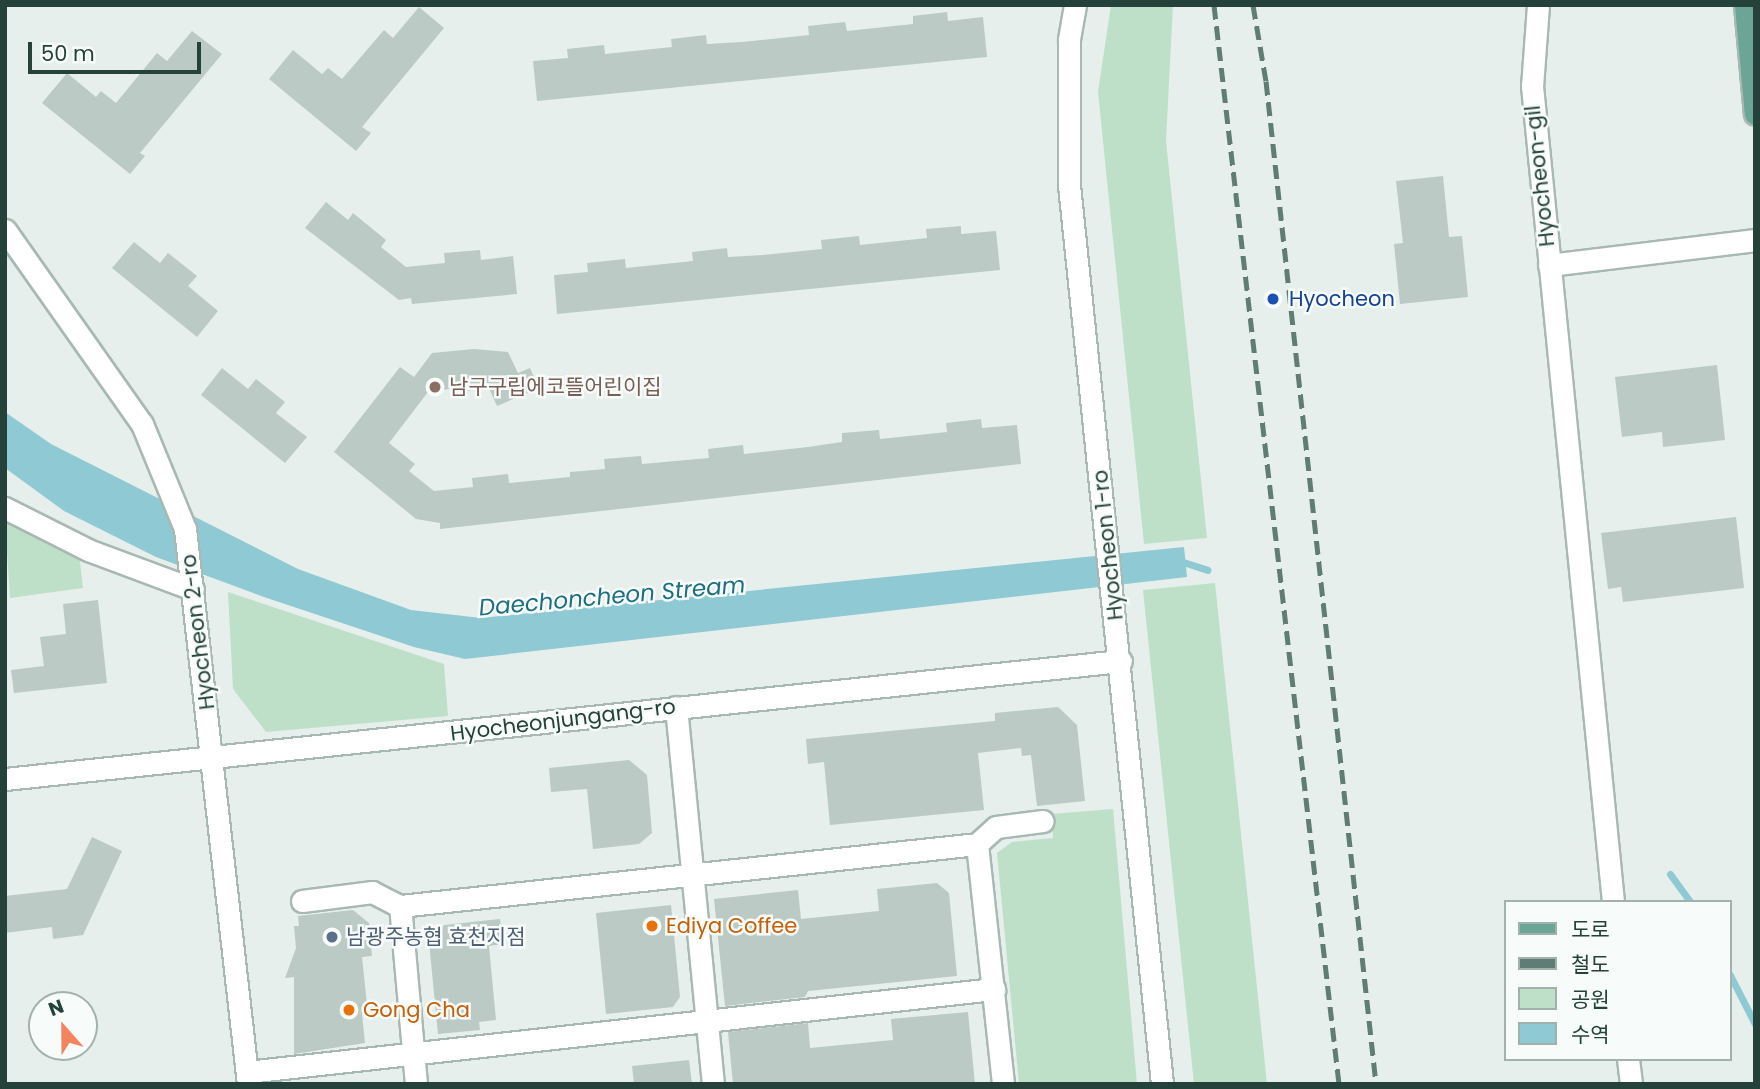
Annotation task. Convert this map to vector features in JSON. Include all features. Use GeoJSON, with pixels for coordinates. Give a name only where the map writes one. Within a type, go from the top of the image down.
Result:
{"type":"FeatureCollection","features":[{"type":"Feature","properties":{"kind":"main road"},"geometry":{"type":"LineString","coordinates":[[1745,5],[1755,114]]}},
{"type":"Feature","properties":{"kind":"street","name":"Hyocheon 1-ro"},"geometry":{"type":"LineString","coordinates":[[1075,5],[1069,40],[1069,185],[1116,610],[1162,1084]]}},
{"type":"Feature","properties":{"kind":"street","name":"Hyocheon-gil"},"geometry":{"type":"LineString","coordinates":[[1538,5],[1532,86],[1549,265],[1755,240]]}},
{"type":"Feature","properties":{"kind":"street","name":"Hyocheon 2-ro"},"geometry":{"type":"LineString","coordinates":[[5,230],[125,398],[159,459],[185,529],[214,760],[248,1078]]}},
{"type":"Feature","properties":{"kind":"street"},"geometry":{"type":"LineString","coordinates":[[1549,265],[1613,900]]}},
{"type":"Feature","properties":{"kind":"street"},"geometry":{"type":"LineString","coordinates":[[5,508],[88,550],[193,589]]}},
{"type":"Feature","properties":{"kind":"street","name":"Hyocheonjungang-ro"},"geometry":{"type":"LineString","coordinates":[[5,779],[214,760],[676,707],[1121,661]]}},
{"type":"Feature","properties":{"kind":"street"},"geometry":{"type":"LineString","coordinates":[[676,707],[713,1084]]}},
{"type":"Feature","properties":{"kind":"street"},"geometry":{"type":"LineString","coordinates":[[302,901],[372,892],[400,906],[692,875],[977,844],[996,827],[1043,821]]}},
{"type":"Feature","properties":{"kind":"street"},"geometry":{"type":"LineString","coordinates":[[977,844],[1003,1084]]}},
{"type":"Feature","properties":{"kind":"street"},"geometry":{"type":"LineString","coordinates":[[400,906],[415,1084]]}},
{"type":"Feature","properties":{"kind":"street"},"geometry":{"type":"LineString","coordinates":[[248,1078],[412,1053],[994,989]]}},
{"type":"Feature","properties":{"kind":"street"},"geometry":{"type":"LineString","coordinates":[[1629,1061],[1631,1084]]}},
{"type":"Feature","properties":{"kind":"green space"},"geometry":{"type":"Polygon","coordinates":[[[1111,5],[1173,5],[1166,141],[1207,538],[1144,544],[1098,92],[1111,5]]]}},
{"type":"Feature","properties":{"kind":"green space"},"geometry":{"type":"Polygon","coordinates":[[[5,520],[79,554],[83,588],[10,598],[5,520]]]}},
{"type":"Feature","properties":{"kind":"green space"},"geometry":{"type":"Polygon","coordinates":[[[1215,583],[1267,1084],[1194,1084],[1143,590],[1215,583]]]}},
{"type":"Feature","properties":{"kind":"green space"},"geometry":{"type":"Polygon","coordinates":[[[228,592],[444,664],[448,716],[266,732],[233,689],[228,592]]]}},
{"type":"Feature","properties":{"kind":"green space"},"geometry":{"type":"Polygon","coordinates":[[[1113,809],[1137,1084],[1019,1084],[997,853],[1012,842],[1053,838],[1051,814],[1113,809]]]}},
{"type":"Feature","properties":{"kind":"water"},"geometry":{"type":"Polygon","coordinates":[[[5,412],[51,444],[298,569],[411,610],[481,618],[1184,547],[1187,577],[465,659],[414,647],[264,597],[156,557],[64,511],[5,468],[5,412]]]}},
{"type":"Feature","properties":{"kind":"building"},"geometry":{"type":"Polygon","coordinates":[[[419,7],[444,28],[362,127],[371,133],[356,151],[269,79],[293,50],[322,74],[328,68],[342,79],[384,30],[393,38],[419,7]]]}},
{"type":"Feature","properties":{"kind":"building"},"geometry":{"type":"Polygon","coordinates":[[[947,12],[948,21],[983,17],[987,57],[537,101],[533,61],[568,58],[567,49],[604,45],[605,54],[672,47],[671,39],[706,35],[707,44],[742,42],[809,35],[808,26],[845,22],[847,31],[913,24],[913,16],[947,12]]]}},
{"type":"Feature","properties":{"kind":"building"},"geometry":{"type":"Polygon","coordinates":[[[192,31],[222,54],[140,153],[145,156],[130,174],[42,103],[67,73],[96,97],[101,91],[116,103],[157,53],[167,61],[192,31]]]}},
{"type":"Feature","properties":{"kind":"building"},"geometry":{"type":"Polygon","coordinates":[[[1443,176],[1449,237],[1462,236],[1468,297],[1400,304],[1394,244],[1403,243],[1396,181],[1443,176]]]}},
{"type":"Feature","properties":{"kind":"building"},"geometry":{"type":"Polygon","coordinates":[[[326,202],[348,220],[353,213],[386,240],[381,247],[406,267],[445,263],[444,253],[480,250],[481,260],[513,256],[517,294],[412,304],[411,298],[399,300],[305,228],[326,202]]]}},
{"type":"Feature","properties":{"kind":"building"},"geometry":{"type":"Polygon","coordinates":[[[961,226],[961,234],[996,231],[1000,270],[557,314],[554,275],[588,272],[587,263],[625,259],[626,268],[693,261],[692,252],[727,248],[728,257],[763,255],[822,249],[821,240],[859,236],[860,245],[927,238],[926,229],[961,226]]]}},
{"type":"Feature","properties":{"kind":"building"},"geometry":{"type":"Polygon","coordinates":[[[134,242],[160,263],[168,253],[197,276],[188,286],[218,311],[197,337],[112,268],[134,242]]]}},
{"type":"Feature","properties":{"kind":"building"},"geometry":{"type":"Polygon","coordinates":[[[474,349],[508,352],[518,373],[530,368],[539,388],[497,406],[488,386],[459,393],[456,388],[428,392],[389,443],[415,464],[409,471],[434,491],[473,487],[472,478],[508,474],[509,483],[570,477],[570,472],[605,469],[604,459],[641,456],[642,464],[709,458],[708,449],[743,445],[744,454],[842,442],[842,433],[879,430],[880,439],[947,432],[946,423],[981,419],[982,428],[1017,425],[1021,464],[440,529],[440,523],[416,519],[334,452],[400,367],[414,377],[432,353],[474,349]]]}},
{"type":"Feature","properties":{"kind":"building"},"geometry":{"type":"Polygon","coordinates":[[[1717,365],[1725,440],[1663,447],[1662,432],[1622,437],[1615,377],[1717,365]]]}},
{"type":"Feature","properties":{"kind":"building"},"geometry":{"type":"Polygon","coordinates":[[[222,368],[248,389],[256,379],[285,402],[276,413],[307,437],[285,463],[201,395],[222,368]]]}},
{"type":"Feature","properties":{"kind":"building"},"geometry":{"type":"Polygon","coordinates":[[[1736,517],[1744,588],[1623,602],[1621,587],[1608,589],[1601,533],[1736,517]]]}},
{"type":"Feature","properties":{"kind":"building"},"geometry":{"type":"Polygon","coordinates":[[[98,600],[107,683],[14,693],[11,670],[44,666],[40,637],[66,634],[63,604],[98,600]]]}},
{"type":"Feature","properties":{"kind":"building"},"geometry":{"type":"Polygon","coordinates":[[[1058,707],[1077,725],[1085,801],[1037,806],[1031,755],[1022,756],[1021,748],[978,753],[984,810],[830,825],[824,762],[808,764],[806,739],[995,721],[995,713],[1058,707]]]}},
{"type":"Feature","properties":{"kind":"building"},"geometry":{"type":"Polygon","coordinates":[[[629,760],[647,775],[652,833],[639,844],[593,849],[587,789],[551,792],[549,768],[629,760]]]}},
{"type":"Feature","properties":{"kind":"building"},"geometry":{"type":"Polygon","coordinates":[[[92,837],[122,851],[83,935],[53,939],[52,927],[5,933],[5,896],[67,889],[92,837]]]}},
{"type":"Feature","properties":{"kind":"building"},"geometry":{"type":"Polygon","coordinates":[[[937,883],[949,893],[957,976],[808,991],[805,997],[725,1006],[714,899],[798,890],[801,919],[879,911],[877,889],[937,883]]]}},
{"type":"Feature","properties":{"kind":"building"},"geometry":{"type":"Polygon","coordinates":[[[671,905],[680,997],[673,1007],[606,1014],[596,913],[671,905]]]}},
{"type":"Feature","properties":{"kind":"building"},"geometry":{"type":"Polygon","coordinates":[[[353,910],[369,923],[372,956],[362,957],[368,1014],[362,1014],[365,1043],[294,1054],[294,977],[285,978],[296,948],[294,926],[299,926],[298,916],[353,910]]]}},
{"type":"Feature","properties":{"kind":"building"},"geometry":{"type":"Polygon","coordinates":[[[500,919],[503,944],[489,946],[496,1020],[479,1022],[480,1030],[438,1034],[429,942],[444,925],[500,919]]]}},
{"type":"Feature","properties":{"kind":"building"},"geometry":{"type":"Polygon","coordinates":[[[968,1012],[975,1084],[733,1084],[728,1032],[808,1023],[810,1048],[893,1040],[891,1019],[968,1012]]]}},
{"type":"Feature","properties":{"kind":"building"},"geometry":{"type":"Polygon","coordinates":[[[689,1060],[692,1084],[634,1084],[632,1066],[689,1060]]]}},
{"type":"Feature","properties":{"kind":"waterway"},"geometry":{"type":"LineString","coordinates":[[1177,560],[1207,570]]}},
{"type":"Feature","properties":{"kind":"waterway"},"geometry":{"type":"LineString","coordinates":[[1670,874],[1689,900]]}},
{"type":"Feature","properties":{"kind":"waterway"},"geometry":{"type":"LineString","coordinates":[[1732,979],[1755,1024]]}},
{"type":"Feature","properties":{"kind":"railway"},"geometry":{"type":"LineString","coordinates":[[1214,5],[1339,1084]]}},
{"type":"Feature","properties":{"kind":"railway"},"geometry":{"type":"LineString","coordinates":[[1253,5],[1266,81],[1376,1084]]}},
{"type":"Feature","properties":{"kind":"place","name":"Hyocheon"},"geometry":{"type":"Point","coordinates":[1273,299]}},
{"type":"Feature","properties":{"kind":"place","name":"남구구립에코뜰어린이집"},"geometry":{"type":"Point","coordinates":[435,387]}},
{"type":"Feature","properties":{"kind":"place","name":"Ediya Coffee"},"geometry":{"type":"Point","coordinates":[652,926]}},
{"type":"Feature","properties":{"kind":"place","name":"남광주농협 효천지점"},"geometry":{"type":"Point","coordinates":[332,937]}},
{"type":"Feature","properties":{"kind":"place","name":"Gong Cha"},"geometry":{"type":"Point","coordinates":[349,1010]}},
{"type":"Feature","properties":{"kind":"water label","name":"Daechoncheon Stream"},"geometry":{"type":"Point","coordinates":[612,596]}}]}
